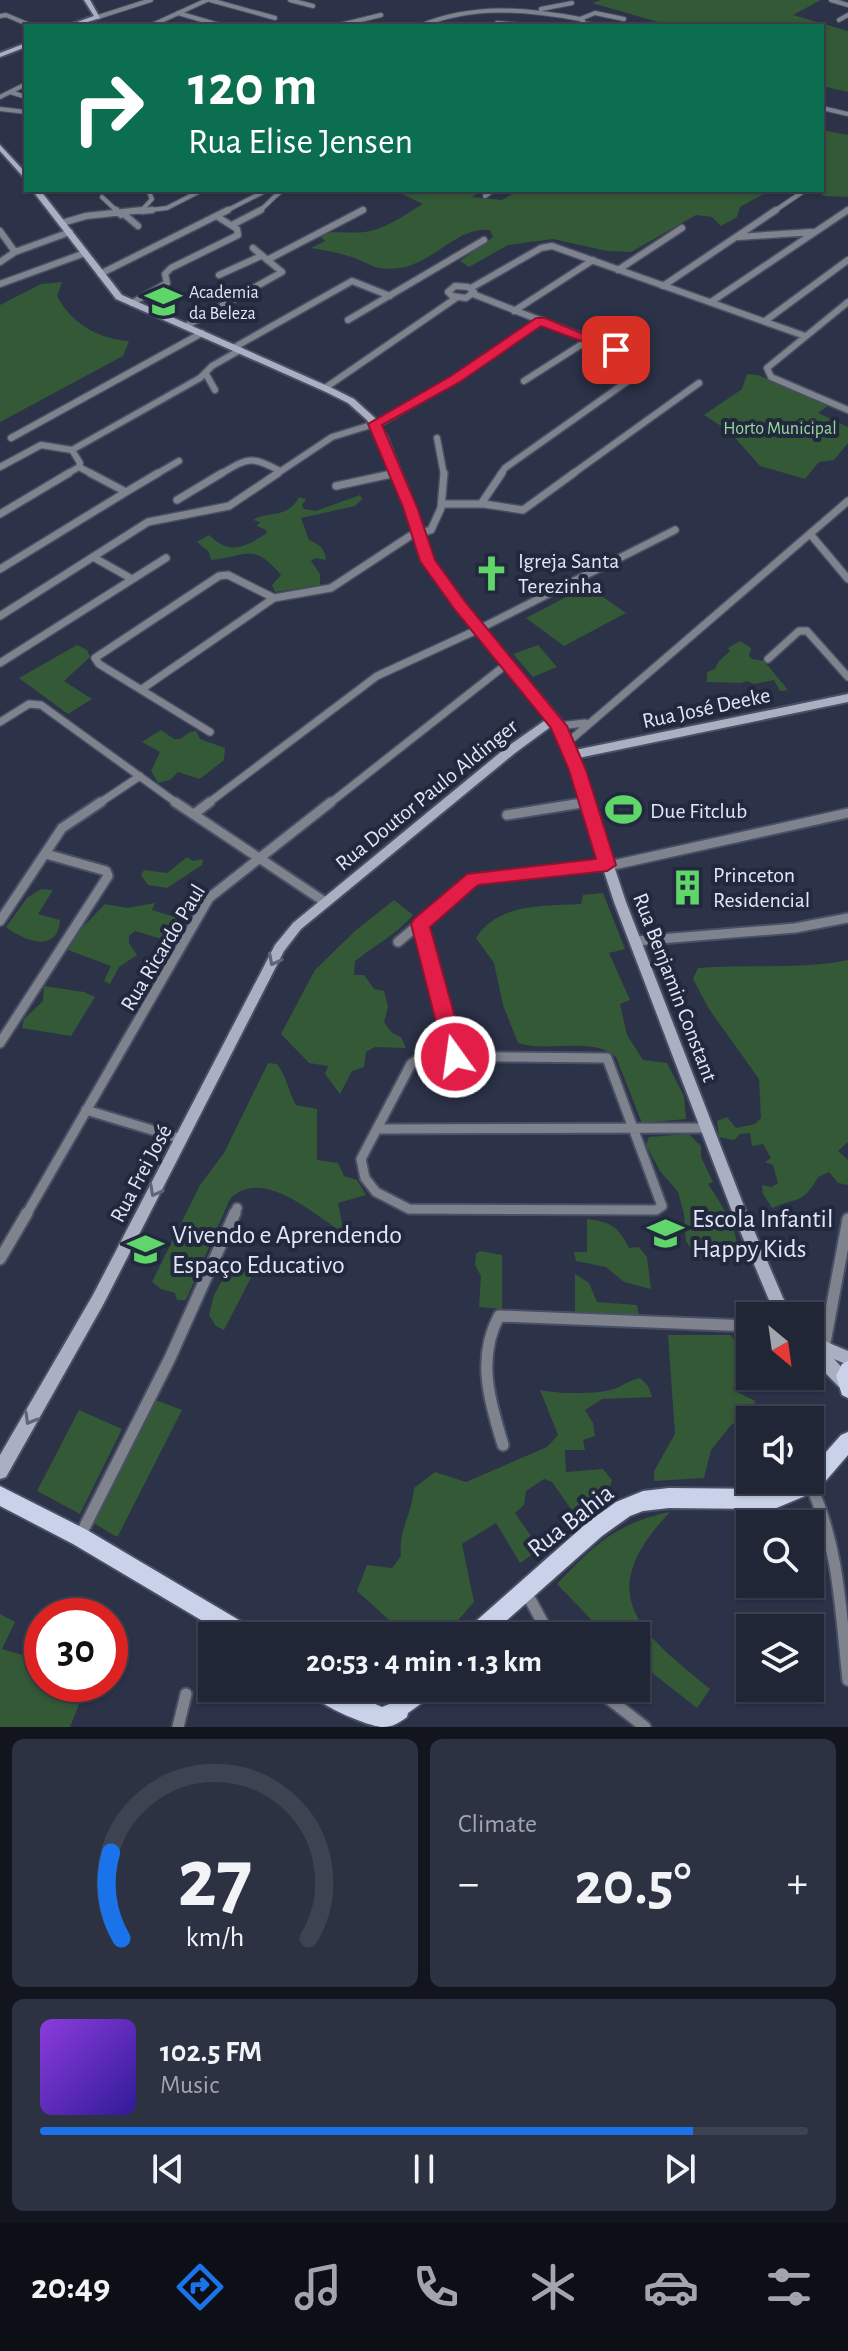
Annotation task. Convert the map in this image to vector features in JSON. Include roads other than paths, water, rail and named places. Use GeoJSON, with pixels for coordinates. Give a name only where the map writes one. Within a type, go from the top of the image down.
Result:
{"type":"FeatureCollection","features":[{"type":"Feature","properties":{"kind":"main road"},"geometry":{"type":"LineString","coordinates":[[75,24],[98,17],[87,0]]}},
{"type":"Feature","properties":{"kind":"main road"},"geometry":{"type":"LineString","coordinates":[[0,55],[24,46]]}},
{"type":"Feature","properties":{"kind":"main road"},"geometry":{"type":"LineString","coordinates":[[0,147],[24,176]]}},
{"type":"Feature","properties":{"kind":"main road","name":"Rua Benjamin Constant"},"geometry":{"type":"LineString","coordinates":[[38,192],[116,295],[325,388],[351,401],[374,424],[436,574],[557,722],[706,1128],[766,1278],[779,1302]]}},
{"type":"Feature","properties":{"kind":"main road","name":"Rua José Deeke"},"geometry":{"type":"LineString","coordinates":[[569,749],[848,698]]}},
{"type":"Feature","properties":{"kind":"main road","name":"Rua Doutor Paulo Aldinger"},"geometry":{"type":"LineString","coordinates":[[325,902],[511,750],[557,722]]}},
{"type":"Feature","properties":{"kind":"main road","name":"Rua Frei José"},"geometry":{"type":"LineString","coordinates":[[0,1471],[98,1300],[279,948],[297,926],[325,902]]}},
{"type":"Feature","properties":{"kind":"main road"},"geometry":{"type":"LineString","coordinates":[[824,1349],[848,1358]]}},
{"type":"Feature","properties":{"kind":"main road"},"geometry":{"type":"LineString","coordinates":[[824,1355],[847,1380]]}},
{"type":"Feature","properties":{"kind":"main road","name":"Rua Bahia"},"geometry":{"type":"LineString","coordinates":[[824,1468],[847,1442]]}},
{"type":"Feature","properties":{"kind":"main road","name":"Rua Bahia"},"geometry":{"type":"LineString","coordinates":[[490,1622],[595,1529],[634,1504],[669,1498],[764,1500],[790,1494]]}},
{"type":"Feature","properties":{"kind":"main road"},"geometry":{"type":"LineString","coordinates":[[0,1496],[80,1537],[223,1622]]}},
{"type":"Feature","properties":{"kind":"main road"},"geometry":{"type":"LineString","coordinates":[[339,1702],[371,1719],[388,1720],[403,1706]]}},
{"type":"Feature","properties":{"kind":"street"},"geometry":{"type":"LineString","coordinates":[[98,17],[151,0]]}},
{"type":"Feature","properties":{"kind":"street"},"geometry":{"type":"LineString","coordinates":[[154,24],[208,0],[275,18]]}},
{"type":"Feature","properties":{"kind":"street"},"geometry":{"type":"LineString","coordinates":[[290,0],[313,6]]}},
{"type":"Feature","properties":{"kind":"street"},"geometry":{"type":"LineString","coordinates":[[831,0],[848,5]]}},
{"type":"Feature","properties":{"kind":"street"},"geometry":{"type":"LineString","coordinates":[[536,11],[572,3]]}},
{"type":"Feature","properties":{"kind":"street"},"geometry":{"type":"LineString","coordinates":[[425,24],[451,14],[508,8],[536,11],[581,23],[595,13],[624,19]]}},
{"type":"Feature","properties":{"kind":"street"},"geometry":{"type":"LineString","coordinates":[[178,13],[216,24]]}},
{"type":"Feature","properties":{"kind":"street"},"geometry":{"type":"LineString","coordinates":[[444,24],[451,14]]}},
{"type":"Feature","properties":{"kind":"street"},"geometry":{"type":"LineString","coordinates":[[0,16],[6,15],[27,24]]}},
{"type":"Feature","properties":{"kind":"street"},"geometry":{"type":"LineString","coordinates":[[344,24],[381,15]]}},
{"type":"Feature","properties":{"kind":"street"},"geometry":{"type":"LineString","coordinates":[[839,20],[848,15]]}},
{"type":"Feature","properties":{"kind":"street"},"geometry":{"type":"LineString","coordinates":[[497,23],[509,24]]}},
{"type":"Feature","properties":{"kind":"street"},"geometry":{"type":"LineString","coordinates":[[0,97],[24,85]]}},
{"type":"Feature","properties":{"kind":"street"},"geometry":{"type":"LineString","coordinates":[[10,92],[24,96]]}},
{"type":"Feature","properties":{"kind":"street"},"geometry":{"type":"LineString","coordinates":[[824,108],[848,114]]}},
{"type":"Feature","properties":{"kind":"street"},"geometry":{"type":"LineString","coordinates":[[0,109],[24,112]]}},
{"type":"Feature","properties":{"kind":"street"},"geometry":{"type":"LineString","coordinates":[[141,211],[152,199],[149,192]]}},
{"type":"Feature","properties":{"kind":"street"},"geometry":{"type":"LineString","coordinates":[[62,223],[86,216],[123,215],[167,208],[198,192]]}},
{"type":"Feature","properties":{"kind":"street"},"geometry":{"type":"LineString","coordinates":[[100,274],[263,192]]}},
{"type":"Feature","properties":{"kind":"street"},"geometry":{"type":"LineString","coordinates":[[232,225],[264,208],[272,196],[280,192]]}},
{"type":"Feature","properties":{"kind":"street"},"geometry":{"type":"LineString","coordinates":[[485,196],[491,192]]}},
{"type":"Feature","properties":{"kind":"street"},"geometry":{"type":"LineString","coordinates":[[663,286],[803,192]]}},
{"type":"Feature","properties":{"kind":"street"},"geometry":{"type":"LineString","coordinates":[[102,197],[138,226]]}},
{"type":"Feature","properties":{"kind":"street"},"geometry":{"type":"LineString","coordinates":[[219,275],[264,258],[363,210]]}},
{"type":"Feature","properties":{"kind":"street"},"geometry":{"type":"LineString","coordinates":[[711,302],[848,210]]}},
{"type":"Feature","properties":{"kind":"street"},"geometry":{"type":"LineString","coordinates":[[132,303],[167,283],[165,274],[171,268],[238,235],[232,225],[218,217]]}},
{"type":"Feature","properties":{"kind":"street"},"geometry":{"type":"LineString","coordinates":[[618,270],[682,228]]}},
{"type":"Feature","properties":{"kind":"street"},"geometry":{"type":"LineString","coordinates":[[0,231],[13,254]]}},
{"type":"Feature","properties":{"kind":"street"},"geometry":{"type":"LineString","coordinates":[[0,262],[70,232]]}},
{"type":"Feature","properties":{"kind":"street"},"geometry":{"type":"LineString","coordinates":[[737,237],[813,232]]}},
{"type":"Feature","properties":{"kind":"street"},"geometry":{"type":"LineString","coordinates":[[348,320],[484,240]]}},
{"type":"Feature","properties":{"kind":"street"},"geometry":{"type":"LineString","coordinates":[[325,388],[456,298],[546,246],[558,247],[805,336]]}},
{"type":"Feature","properties":{"kind":"street"},"geometry":{"type":"LineString","coordinates":[[186,326],[282,272],[253,248]]}},
{"type":"Feature","properties":{"kind":"street"},"geometry":{"type":"LineString","coordinates":[[0,251],[13,254]]}},
{"type":"Feature","properties":{"kind":"street"},"geometry":{"type":"LineString","coordinates":[[0,284],[85,253]]}},
{"type":"Feature","properties":{"kind":"street"},"geometry":{"type":"LineString","coordinates":[[514,311],[593,260]]}},
{"type":"Feature","properties":{"kind":"street"},"geometry":{"type":"LineString","coordinates":[[765,321],[848,260]]}},
{"type":"Feature","properties":{"kind":"street"},"geometry":{"type":"LineString","coordinates":[[333,278],[346,283]]}},
{"type":"Feature","properties":{"kind":"street"},"geometry":{"type":"LineString","coordinates":[[0,467],[41,445],[72,450],[206,374],[212,366],[238,348],[346,283],[355,282],[390,296]]}},
{"type":"Feature","properties":{"kind":"street"},"geometry":{"type":"LineString","coordinates":[[441,284],[472,291],[514,311],[616,350]]}},
{"type":"Feature","properties":{"kind":"street"},"geometry":{"type":"LineString","coordinates":[[451,288],[448,292],[456,298]]}},
{"type":"Feature","properties":{"kind":"street"},"geometry":{"type":"LineString","coordinates":[[848,302],[767,368],[769,374],[848,410]]}},
{"type":"Feature","properties":{"kind":"street"},"geometry":{"type":"LineString","coordinates":[[0,616],[148,522],[229,506],[332,437],[374,424],[455,379],[540,321]]}},
{"type":"Feature","properties":{"kind":"street"},"geometry":{"type":"LineString","coordinates":[[11,438],[202,333]]}},
{"type":"Feature","properties":{"kind":"street"},"geometry":{"type":"LineString","coordinates":[[524,381],[590,339]]}},
{"type":"Feature","properties":{"kind":"street"},"geometry":{"type":"LineString","coordinates":[[481,504],[505,468],[642,371]]}},
{"type":"Feature","properties":{"kind":"street"},"geometry":{"type":"LineString","coordinates":[[206,374],[215,390]]}},
{"type":"Feature","properties":{"kind":"street"},"geometry":{"type":"LineString","coordinates":[[443,504],[481,504],[513,512],[523,510],[699,383]]}},
{"type":"Feature","properties":{"kind":"street"},"geometry":{"type":"LineString","coordinates":[[142,689],[274,598],[331,588],[417,534],[431,530],[443,504],[443,459],[437,438]]}},
{"type":"Feature","properties":{"kind":"street"},"geometry":{"type":"LineString","coordinates":[[72,450],[80,463],[79,467]]}},
{"type":"Feature","properties":{"kind":"street"},"geometry":{"type":"LineString","coordinates":[[177,500],[246,459],[257,459],[280,471]]}},
{"type":"Feature","properties":{"kind":"street"},"geometry":{"type":"LineString","coordinates":[[0,569],[179,461]]}},
{"type":"Feature","properties":{"kind":"street"},"geometry":{"type":"LineString","coordinates":[[79,467],[126,492]]}},
{"type":"Feature","properties":{"kind":"street"},"geometry":{"type":"LineString","coordinates":[[0,514],[79,467]]}},
{"type":"Feature","properties":{"kind":"street"},"geometry":{"type":"LineString","coordinates":[[336,486],[396,473]]}},
{"type":"Feature","properties":{"kind":"street"},"geometry":{"type":"LineString","coordinates":[[569,749],[593,719],[848,501]]}},
{"type":"Feature","properties":{"kind":"street"},"geometry":{"type":"LineString","coordinates":[[194,814],[360,686],[675,530]]}},
{"type":"Feature","properties":{"kind":"street"},"geometry":{"type":"LineString","coordinates":[[811,535],[848,579]]}},
{"type":"Feature","properties":{"kind":"street"},"geometry":{"type":"LineString","coordinates":[[93,557],[132,579]]}},
{"type":"Feature","properties":{"kind":"street"},"geometry":{"type":"LineString","coordinates":[[0,663],[166,558]]}},
{"type":"Feature","properties":{"kind":"street"},"geometry":{"type":"LineString","coordinates":[[210,732],[99,664],[95,658],[219,576],[228,575],[274,598]]}},
{"type":"Feature","properties":{"kind":"street"},"geometry":{"type":"LineString","coordinates":[[768,659],[799,631],[807,631],[848,677]]}},
{"type":"Feature","properties":{"kind":"street","name":"Rua Ricardo Paul"},"geometry":{"type":"LineString","coordinates":[[0,1259],[209,898],[508,663]]}},
{"type":"Feature","properties":{"kind":"street"},"geometry":{"type":"LineString","coordinates":[[0,722],[29,704],[41,705],[325,902]]}},
{"type":"Feature","properties":{"kind":"street"},"geometry":{"type":"LineString","coordinates":[[557,722],[579,725],[593,719]]}},
{"type":"Feature","properties":{"kind":"street"},"geometry":{"type":"LineString","coordinates":[[0,921],[62,828],[140,776]]}},
{"type":"Feature","properties":{"kind":"street"},"geometry":{"type":"LineString","coordinates":[[507,815],[588,802]]}},
{"type":"Feature","properties":{"kind":"street"},"geometry":{"type":"LineString","coordinates":[[398,942],[473,879],[607,865],[848,813]]}},
{"type":"Feature","properties":{"kind":"street"},"geometry":{"type":"LineString","coordinates":[[0,1043],[108,876],[106,871],[46,854]]}},
{"type":"Feature","properties":{"kind":"street"},"geometry":{"type":"LineString","coordinates":[[636,941],[795,928],[848,918]]}},
{"type":"Feature","properties":{"kind":"street"},"geometry":{"type":"LineString","coordinates":[[420,924],[455,1057]]}},
{"type":"Feature","properties":{"kind":"street"},"geometry":{"type":"LineString","coordinates":[[455,1057],[607,1058],[663,1202],[660,1209],[409,1209],[392,1205],[380,1197],[361,1167],[361,1159],[377,1129],[416,1058],[455,1057]]}},
{"type":"Feature","properties":{"kind":"street"},"geometry":{"type":"LineString","coordinates":[[86,1110],[182,1139]]}},
{"type":"Feature","properties":{"kind":"street"},"geometry":{"type":"LineString","coordinates":[[377,1129],[706,1128]]}},
{"type":"Feature","properties":{"kind":"street"},"geometry":{"type":"LineString","coordinates":[[80,1537],[131,1430],[170,1358],[237,1208]]}},
{"type":"Feature","properties":{"kind":"street"},"geometry":{"type":"LineString","coordinates":[[824,1318],[848,1219]]}},
{"type":"Feature","properties":{"kind":"street"},"geometry":{"type":"LineString","coordinates":[[503,1445],[490,1401],[485,1362],[493,1325],[499,1316],[736,1325]]}},
{"type":"Feature","properties":{"kind":"street"},"geometry":{"type":"LineString","coordinates":[[814,1494],[822,1512],[833,1566],[848,1680]]}},
{"type":"Feature","properties":{"kind":"street"},"geometry":{"type":"LineString","coordinates":[[525,1592],[542,1622]]}},
{"type":"Feature","properties":{"kind":"street"},"geometry":{"type":"LineString","coordinates":[[178,1727],[186,1694]]}},
{"type":"Feature","properties":{"kind":"street"},"geometry":{"type":"LineString","coordinates":[[613,1702],[645,1727]]}},
{"type":"Feature","properties":{"kind":"place","name":"Academia da Beleza"},"geometry":{"type":"Point","coordinates":[163,302]}},
{"type":"Feature","properties":{"kind":"place","name":"Igreja Santa Terezinha"},"geometry":{"type":"Point","coordinates":[492,573]}},
{"type":"Feature","properties":{"kind":"place","name":"Due Fitclub"},"geometry":{"type":"Point","coordinates":[624,810]}},
{"type":"Feature","properties":{"kind":"place","name":"Princeton Residencial"},"geometry":{"type":"Point","coordinates":[687,887]}},
{"type":"Feature","properties":{"kind":"place","name":"Escola Infantil Happy Kids"},"geometry":{"type":"Point","coordinates":[666,1233]}},
{"type":"Feature","properties":{"kind":"place","name":"Vivendo e Aprendendo Espaço Educativo"},"geometry":{"type":"Point","coordinates":[146,1249]}},
{"type":"Feature","properties":{"kind":"park label","name":"Horto Municipal"},"geometry":{"type":"Point","coordinates":[780,428]}}]}
